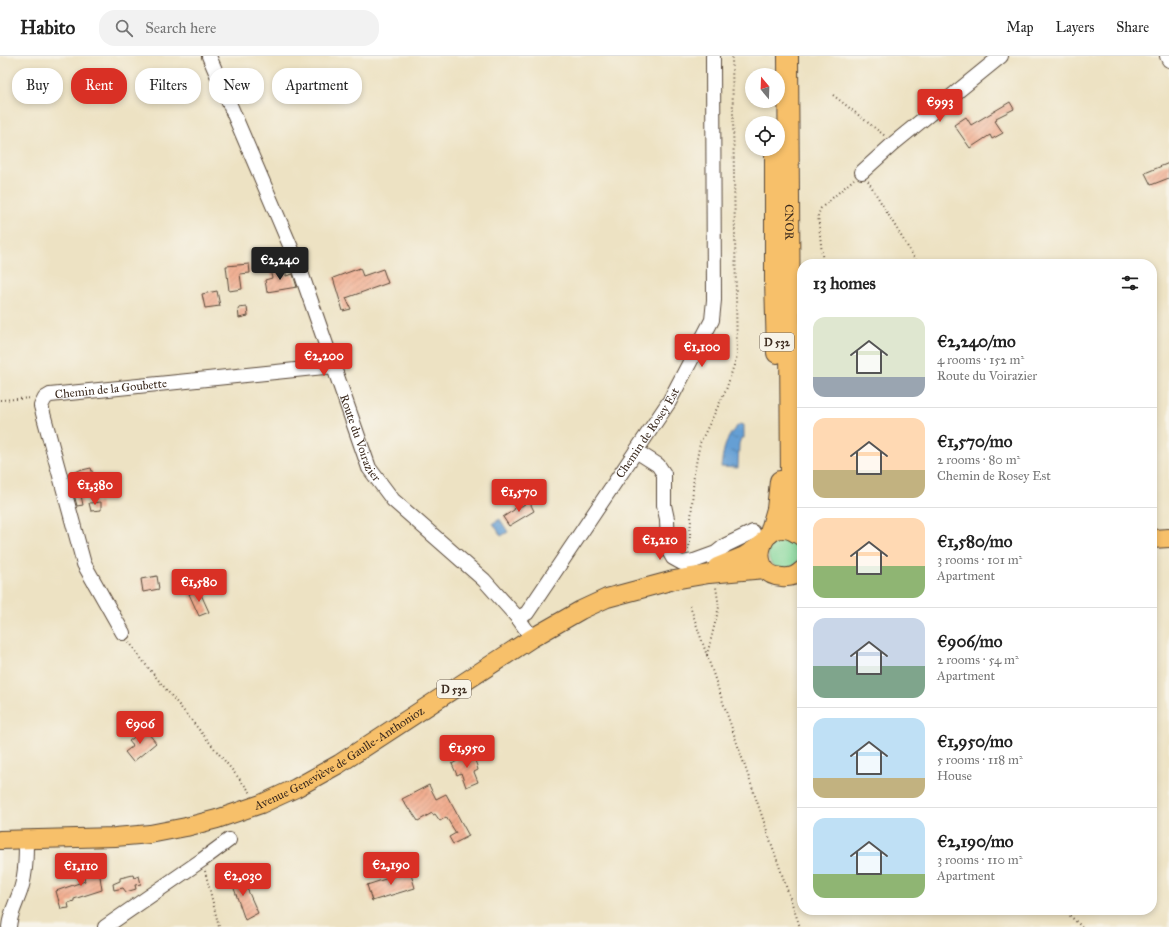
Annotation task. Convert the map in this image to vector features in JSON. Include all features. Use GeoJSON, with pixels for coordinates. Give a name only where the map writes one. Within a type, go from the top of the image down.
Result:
{"type":"FeatureCollection","features":[{"type":"Feature","properties":{"kind":"highway"},"geometry":{"type":"LineString","coordinates":[[774,56],[774,68]]}},
{"type":"Feature","properties":{"kind":"highway","name":"CNOR"},"geometry":{"type":"LineString","coordinates":[[788,56],[791,490],[792,516],[797,529]]}},
{"type":"Feature","properties":{"kind":"highway","name":"CNOR"},"geometry":{"type":"LineString","coordinates":[[761,537],[777,509],[780,484],[775,280],[775,156]]}},
{"type":"Feature","properties":{"kind":"main road"},"geometry":{"type":"LineString","coordinates":[[797,533],[787,529],[778,530],[761,537],[760,553],[761,562],[772,574],[787,578],[797,573]]}},
{"type":"Feature","properties":{"kind":"main road","name":"Avenue Geneviève de Gaulle-Anthonioz"},"geometry":{"type":"LineString","coordinates":[[703,574],[744,556],[761,537]]}},
{"type":"Feature","properties":{"kind":"main road"},"geometry":{"type":"LineString","coordinates":[[1157,539],[1169,538]]}},
{"type":"Feature","properties":{"kind":"main road"},"geometry":{"type":"LineString","coordinates":[[1157,546],[1169,546]]}},
{"type":"Feature","properties":{"kind":"main road","name":"Avenue Geneviève de Gaulle-Anthonioz"},"geometry":{"type":"LineString","coordinates":[[0,840],[115,837],[150,834],[209,821],[261,804],[296,788],[338,764],[532,638],[581,610],[607,598],[638,589],[703,574],[766,569]]}},
{"type":"Feature","properties":{"kind":"street","name":"Route du Voirazier"},"geometry":{"type":"LineString","coordinates":[[209,56],[298,264],[369,468],[393,500],[484,580],[518,618],[532,638]]}},
{"type":"Feature","properties":{"kind":"street","name":"Chemin de Rosey Est"},"geometry":{"type":"LineString","coordinates":[[518,618],[527,613],[669,402],[712,320],[714,313],[713,56]]}},
{"type":"Feature","properties":{"kind":"street"},"geometry":{"type":"LineString","coordinates":[[862,172],[894,143],[1001,56]]}},
{"type":"Feature","properties":{"kind":"street"},"geometry":{"type":"LineString","coordinates":[[1167,56],[1169,60]]}},
{"type":"Feature","properties":{"kind":"street","name":"Chemin de la Goubette"},"geometry":{"type":"LineString","coordinates":[[123,634],[84,564],[41,406],[45,398],[50,395],[334,366]]}},
{"type":"Feature","properties":{"kind":"street"},"geometry":{"type":"LineString","coordinates":[[636,451],[658,465],[664,474],[664,505],[667,519],[668,549],[673,558],[682,563],[694,561],[716,553],[726,545],[761,537]]}},
{"type":"Feature","properties":{"kind":"street"},"geometry":{"type":"LineString","coordinates":[[9,927],[11,915],[24,876],[26,839]]}},
{"type":"Feature","properties":{"kind":"street"},"geometry":{"type":"LineString","coordinates":[[105,927],[229,840]]}},
{"type":"Feature","properties":{"kind":"path"},"geometry":{"type":"LineString","coordinates":[[833,95],[894,143]]}},
{"type":"Feature","properties":{"kind":"path"},"geometry":{"type":"LineString","coordinates":[[822,259],[818,215],[821,208],[862,172],[915,259]]}},
{"type":"Feature","properties":{"kind":"path"},"geometry":{"type":"LineString","coordinates":[[0,400],[45,398]]}},
{"type":"Feature","properties":{"kind":"path"},"geometry":{"type":"LineString","coordinates":[[703,574],[717,589],[719,607],[706,655]]}},
{"type":"Feature","properties":{"kind":"path"},"geometry":{"type":"LineString","coordinates":[[690,606],[800,927]]}},
{"type":"Feature","properties":{"kind":"path"},"geometry":{"type":"LineString","coordinates":[[123,634],[146,665],[261,804]]}},
{"type":"Feature","properties":{"kind":"path"},"geometry":{"type":"LineString","coordinates":[[202,860],[218,927]]}},
{"type":"Feature","properties":{"kind":"path"},"geometry":{"type":"LineString","coordinates":[[1069,915],[1082,927]]}},
{"type":"Feature","properties":{"kind":"green space"},"geometry":{"type":"Polygon","coordinates":[[[781,538],[787,538],[797,545],[797,563],[793,567],[787,570],[781,570],[771,563],[768,557],[768,551],[775,541],[781,538]]]}},
{"type":"Feature","properties":{"kind":"water"},"geometry":{"type":"Polygon","coordinates":[[[740,424],[744,425],[744,438],[741,438],[739,444],[738,468],[721,467],[724,449],[728,438],[740,424]]]}},
{"type":"Feature","properties":{"kind":"water"},"geometry":{"type":"Polygon","coordinates":[[[500,519],[508,532],[501,536],[493,523],[500,519]]]}},
{"type":"Feature","properties":{"kind":"building"},"geometry":{"type":"Polygon","coordinates":[[[1010,102],[1014,109],[996,118],[997,120],[995,121],[1003,133],[992,139],[990,135],[970,148],[954,125],[966,117],[971,125],[1010,102]]]}},
{"type":"Feature","properties":{"kind":"building"},"geometry":{"type":"Polygon","coordinates":[[[1169,163],[1169,178],[1151,185],[1145,173],[1169,163]]]}},
{"type":"Feature","properties":{"kind":"building"},"geometry":{"type":"Polygon","coordinates":[[[249,264],[250,273],[240,274],[242,289],[229,291],[226,266],[249,264]]]}},
{"type":"Feature","properties":{"kind":"building"},"geometry":{"type":"Polygon","coordinates":[[[360,268],[363,276],[383,269],[388,283],[346,298],[351,309],[343,311],[333,278],[360,268]]]}},
{"type":"Feature","properties":{"kind":"building"},"geometry":{"type":"Polygon","coordinates":[[[281,269],[282,273],[286,272],[286,276],[293,274],[297,287],[267,292],[265,280],[272,278],[270,270],[281,269]]]}},
{"type":"Feature","properties":{"kind":"building"},"geometry":{"type":"Polygon","coordinates":[[[217,291],[220,306],[205,308],[202,294],[217,291]]]}},
{"type":"Feature","properties":{"kind":"building"},"geometry":{"type":"Polygon","coordinates":[[[247,307],[248,316],[239,318],[238,308],[247,307]]]}},
{"type":"Feature","properties":{"kind":"building"},"geometry":{"type":"Polygon","coordinates":[[[91,468],[95,481],[79,486],[83,505],[77,506],[69,475],[82,469],[91,468]]]}},
{"type":"Feature","properties":{"kind":"building"},"geometry":{"type":"Polygon","coordinates":[[[529,501],[534,511],[509,526],[503,517],[514,510],[516,505],[522,506],[529,501]]]}},
{"type":"Feature","properties":{"kind":"building"},"geometry":{"type":"Polygon","coordinates":[[[101,502],[101,510],[91,511],[89,503],[101,502]]]}},
{"type":"Feature","properties":{"kind":"building"},"geometry":{"type":"Polygon","coordinates":[[[157,576],[159,589],[143,592],[141,579],[157,576]]]}},
{"type":"Feature","properties":{"kind":"building"},"geometry":{"type":"Polygon","coordinates":[[[199,590],[209,612],[199,616],[189,594],[199,590]]]}},
{"type":"Feature","properties":{"kind":"building"},"geometry":{"type":"Polygon","coordinates":[[[145,729],[156,743],[133,762],[125,752],[133,746],[129,741],[145,729]]]}},
{"type":"Feature","properties":{"kind":"building"},"geometry":{"type":"Polygon","coordinates":[[[467,754],[468,757],[473,755],[478,770],[474,772],[478,782],[466,787],[461,773],[457,775],[452,764],[457,761],[456,759],[467,754]]]}},
{"type":"Feature","properties":{"kind":"building"},"geometry":{"type":"Polygon","coordinates":[[[429,785],[436,799],[446,794],[469,836],[453,844],[449,837],[456,833],[446,817],[440,821],[435,814],[433,815],[432,813],[418,821],[410,809],[409,810],[402,799],[429,785]]]}},
{"type":"Feature","properties":{"kind":"building"},"geometry":{"type":"Polygon","coordinates":[[[98,863],[102,890],[74,899],[74,901],[68,903],[69,908],[61,909],[56,891],[85,881],[81,869],[98,863]]]}},
{"type":"Feature","properties":{"kind":"building"},"geometry":{"type":"Polygon","coordinates":[[[410,871],[415,888],[372,901],[367,885],[410,871]]]}},
{"type":"Feature","properties":{"kind":"building"},"geometry":{"type":"Polygon","coordinates":[[[237,872],[242,885],[245,884],[258,913],[245,920],[229,874],[237,872]]]}},
{"type":"Feature","properties":{"kind":"building"},"geometry":{"type":"Polygon","coordinates":[[[133,875],[134,878],[139,876],[141,884],[135,885],[136,889],[126,892],[123,888],[114,890],[113,884],[120,881],[120,878],[133,875]]]}}]}
